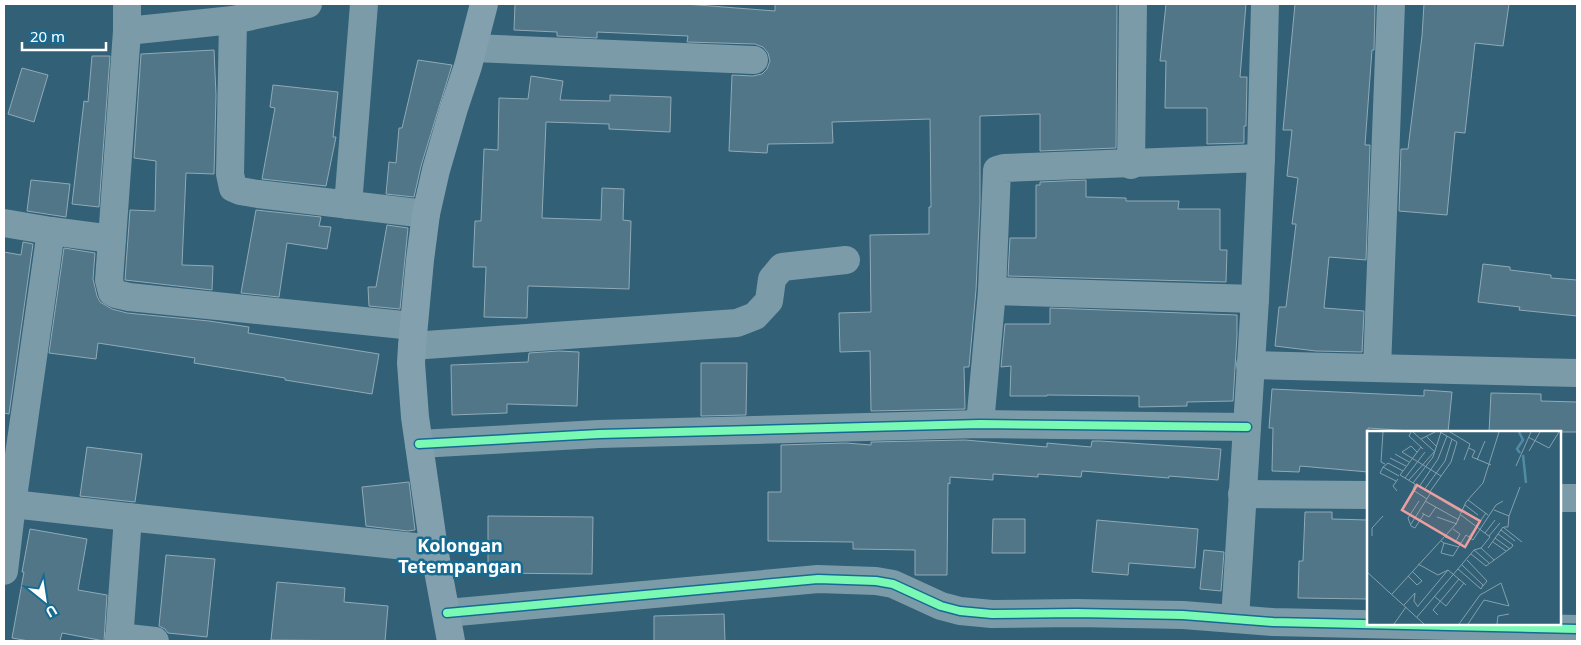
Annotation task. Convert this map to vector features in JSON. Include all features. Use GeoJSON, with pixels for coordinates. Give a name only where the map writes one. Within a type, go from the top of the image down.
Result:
{"type":"FeatureCollection","features":[{"type":"Feature","properties":{"kind":"street"},"geometry":{"type":"LineString","coordinates":[[127,4],[127,31],[109,280],[112,292],[116,294],[412,336],[737,322],[755,316],[769,301],[772,279],[782,267],[846,260]]}},
{"type":"Feature","properties":{"kind":"street"},"geometry":{"type":"LineString","coordinates":[[127,31],[233,20],[308,4]]}},
{"type":"Feature","properties":{"kind":"street"},"geometry":{"type":"LineString","coordinates":[[348,205],[364,4]]}},
{"type":"Feature","properties":{"kind":"street"},"geometry":{"type":"LineString","coordinates":[[451,641],[434,549],[415,417],[411,363],[412,336],[426,214],[438,161],[473,48],[484,4]]}},
{"type":"Feature","properties":{"kind":"street"},"geometry":{"type":"LineString","coordinates":[[1131,164],[1133,4]]}},
{"type":"Feature","properties":{"kind":"street"},"geometry":{"type":"LineString","coordinates":[[1236,619],[1255,299],[1265,4]]}},
{"type":"Feature","properties":{"kind":"street"},"geometry":{"type":"LineString","coordinates":[[1377,368],[1391,4]]}},
{"type":"Feature","properties":{"kind":"street"},"geometry":{"type":"LineString","coordinates":[[233,20],[230,174],[233,188],[240,191],[426,214]]}},
{"type":"Feature","properties":{"kind":"street"},"geometry":{"type":"LineString","coordinates":[[473,48],[754,60]]}},
{"type":"Feature","properties":{"kind":"street"},"geometry":{"type":"LineString","coordinates":[[980,424],[992,291],[997,170],[1004,168],[1261,158]]}},
{"type":"Feature","properties":{"kind":"street"},"geometry":{"type":"LineString","coordinates":[[4,223],[51,232],[112,239]]}},
{"type":"Feature","properties":{"kind":"street"},"geometry":{"type":"LineString","coordinates":[[4,571],[8,503],[51,232]]}},
{"type":"Feature","properties":{"kind":"street"},"geometry":{"type":"LineString","coordinates":[[992,291],[1255,299]]}},
{"type":"Feature","properties":{"kind":"street"},"geometry":{"type":"LineString","coordinates":[[1250,365],[1577,373]]}},
{"type":"Feature","properties":{"kind":"street"},"geometry":{"type":"LineString","coordinates":[[419,444],[599,434],[980,424],[1247,427]]}},
{"type":"Feature","properties":{"kind":"street"},"geometry":{"type":"LineString","coordinates":[[1242,494],[1367,496]]}},
{"type":"Feature","properties":{"kind":"street"},"geometry":{"type":"LineString","coordinates":[[1561,498],[1577,498]]}},
{"type":"Feature","properties":{"kind":"street"},"geometry":{"type":"LineString","coordinates":[[8,503],[128,518],[434,549]]}},
{"type":"Feature","properties":{"kind":"street"},"geometry":{"type":"LineString","coordinates":[[128,518],[119,639],[155,641]]}},
{"type":"Feature","properties":{"kind":"street"},"geometry":{"type":"LineString","coordinates":[[447,613],[818,578],[876,580],[893,584],[940,606],[960,611],[992,614],[1183,615],[1236,619],[1272,632],[1525,635],[1577,629]]}},
{"type":"Feature","properties":{"kind":"building"},"geometry":{"type":"Polygon","coordinates":[[[515,4],[685,4],[775,11],[775,4],[1117,4],[1116,148],[1040,151],[1040,114],[980,116],[980,202],[976,290],[969,367],[964,367],[965,409],[871,411],[870,351],[840,352],[839,313],[871,312],[870,235],[929,234],[929,207],[931,207],[930,119],[832,122],[833,143],[768,144],[767,153],[729,151],[732,75],[753,76],[762,74],[767,69],[770,61],[768,53],[763,47],[755,44],[687,42],[688,36],[597,32],[597,38],[557,36],[557,32],[514,30],[515,4]]]}},
{"type":"Feature","properties":{"kind":"building"},"geometry":{"type":"Polygon","coordinates":[[[1166,4],[1246,4],[1240,77],[1247,77],[1244,143],[1207,144],[1207,108],[1165,108],[1166,61],[1160,61],[1166,4]]]}},
{"type":"Feature","properties":{"kind":"building"},"geometry":{"type":"Polygon","coordinates":[[[1295,4],[1375,4],[1374,50],[1372,50],[1365,145],[1370,145],[1366,260],[1329,257],[1324,308],[1364,311],[1362,352],[1316,351],[1275,346],[1279,307],[1286,307],[1296,224],[1292,224],[1298,178],[1287,176],[1292,130],[1283,130],[1295,4]]]}},
{"type":"Feature","properties":{"kind":"building"},"geometry":{"type":"Polygon","coordinates":[[[1424,4],[1509,4],[1503,46],[1475,43],[1465,133],[1455,132],[1447,215],[1399,211],[1401,149],[1408,149],[1422,36],[1424,4]]]}},
{"type":"Feature","properties":{"kind":"building"},"geometry":{"type":"Polygon","coordinates":[[[214,50],[216,95],[214,174],[186,173],[182,265],[213,266],[212,290],[125,280],[130,210],[155,211],[156,161],[134,158],[141,54],[214,50]]]}},
{"type":"Feature","properties":{"kind":"building"},"geometry":{"type":"Polygon","coordinates":[[[92,56],[110,56],[99,207],[72,204],[84,101],[88,102],[92,56]]]}},
{"type":"Feature","properties":{"kind":"building"},"geometry":{"type":"Polygon","coordinates":[[[418,60],[452,65],[421,166],[414,197],[386,194],[389,162],[396,163],[399,128],[402,128],[418,60]]]}},
{"type":"Feature","properties":{"kind":"building"},"geometry":{"type":"Polygon","coordinates":[[[22,68],[48,75],[34,122],[8,114],[22,68]]]}},
{"type":"Feature","properties":{"kind":"building"},"geometry":{"type":"Polygon","coordinates":[[[531,76],[563,81],[560,100],[610,101],[610,95],[671,97],[670,132],[609,129],[609,124],[546,122],[542,218],[601,220],[602,188],[624,189],[623,220],[631,221],[629,289],[528,286],[527,318],[484,317],[486,267],[473,267],[475,221],[481,221],[484,149],[498,150],[499,98],[528,99],[531,76]]]}},
{"type":"Feature","properties":{"kind":"building"},"geometry":{"type":"Polygon","coordinates":[[[273,85],[338,92],[333,137],[336,137],[326,186],[262,179],[275,108],[270,107],[273,85]]]}},
{"type":"Feature","properties":{"kind":"building"},"geometry":{"type":"Polygon","coordinates":[[[31,180],[70,184],[66,217],[27,211],[31,180]]]}},
{"type":"Feature","properties":{"kind":"building"},"geometry":{"type":"Polygon","coordinates":[[[1086,180],[1086,197],[1126,198],[1126,201],[1179,201],[1178,209],[1220,209],[1220,250],[1227,250],[1226,282],[1008,276],[1010,238],[1036,238],[1036,185],[1040,185],[1040,182],[1086,180]]]}},
{"type":"Feature","properties":{"kind":"building"},"geometry":{"type":"Polygon","coordinates":[[[256,210],[321,217],[319,226],[331,227],[327,249],[287,243],[279,297],[241,293],[256,210]]]}},
{"type":"Feature","properties":{"kind":"building"},"geometry":{"type":"Polygon","coordinates":[[[387,225],[408,228],[400,309],[369,306],[368,287],[376,287],[387,225]]]}},
{"type":"Feature","properties":{"kind":"building"},"geometry":{"type":"Polygon","coordinates":[[[23,242],[33,244],[9,414],[4,413],[4,252],[21,255],[23,242]]]}},
{"type":"Feature","properties":{"kind":"building"},"geometry":{"type":"Polygon","coordinates":[[[64,248],[95,253],[93,279],[97,296],[100,302],[112,309],[127,313],[249,327],[248,333],[379,354],[372,394],[194,363],[195,358],[98,343],[96,359],[49,353],[64,248]]]}},
{"type":"Feature","properties":{"kind":"building"},"geometry":{"type":"Polygon","coordinates":[[[1483,264],[1510,267],[1510,270],[1551,275],[1551,278],[1577,280],[1577,316],[1519,310],[1520,307],[1478,302],[1483,264]]]}},
{"type":"Feature","properties":{"kind":"building"},"geometry":{"type":"Polygon","coordinates":[[[1050,308],[1237,315],[1233,401],[1187,402],[1187,406],[1139,407],[1139,396],[1010,396],[1011,366],[1001,367],[1005,324],[1050,324],[1050,308]]]}},
{"type":"Feature","properties":{"kind":"building"},"geometry":{"type":"Polygon","coordinates":[[[579,352],[577,406],[507,404],[507,413],[452,415],[451,365],[528,362],[529,353],[579,352]]]}},
{"type":"Feature","properties":{"kind":"building"},"geometry":{"type":"Polygon","coordinates":[[[701,363],[747,363],[746,415],[701,416],[701,363]]]}},
{"type":"Feature","properties":{"kind":"building"},"geometry":{"type":"Polygon","coordinates":[[[1272,389],[1424,396],[1424,390],[1452,392],[1448,431],[1368,428],[1367,472],[1300,466],[1299,472],[1272,471],[1273,428],[1269,428],[1272,389]]]}},
{"type":"Feature","properties":{"kind":"building"},"geometry":{"type":"Polygon","coordinates":[[[1491,393],[1541,394],[1541,401],[1577,402],[1577,432],[1489,431],[1491,393]]]}},
{"type":"Feature","properties":{"kind":"building"},"geometry":{"type":"Polygon","coordinates":[[[965,440],[1047,447],[1047,443],[1091,447],[1092,441],[1100,441],[1221,449],[1218,480],[1082,471],[1081,477],[1038,474],[1038,477],[993,474],[993,480],[950,477],[950,484],[948,483],[947,575],[915,575],[915,550],[853,549],[853,542],[768,541],[768,492],[781,492],[781,445],[846,443],[871,445],[871,442],[965,440]]]}},
{"type":"Feature","properties":{"kind":"building"},"geometry":{"type":"Polygon","coordinates":[[[87,447],[142,454],[135,502],[80,496],[87,447]]]}},
{"type":"Feature","properties":{"kind":"building"},"geometry":{"type":"Polygon","coordinates":[[[409,482],[415,530],[408,531],[366,526],[362,487],[409,482]]]}},
{"type":"Feature","properties":{"kind":"building"},"geometry":{"type":"Polygon","coordinates":[[[1305,512],[1332,512],[1332,519],[1367,520],[1367,599],[1298,598],[1299,561],[1303,561],[1305,512]]]}},
{"type":"Feature","properties":{"kind":"building"},"geometry":{"type":"Polygon","coordinates":[[[488,516],[593,517],[592,574],[488,573],[488,516]]]}},
{"type":"Feature","properties":{"kind":"building"},"geometry":{"type":"Polygon","coordinates":[[[993,519],[1025,519],[1025,553],[992,553],[993,519]]]}},
{"type":"Feature","properties":{"kind":"building"},"geometry":{"type":"Polygon","coordinates":[[[1097,520],[1198,529],[1195,568],[1129,563],[1128,575],[1092,572],[1097,520]]]}},
{"type":"Feature","properties":{"kind":"building"},"geometry":{"type":"Polygon","coordinates":[[[30,529],[87,539],[78,590],[107,595],[104,641],[62,633],[60,641],[29,641],[12,638],[30,529]]]}},
{"type":"Feature","properties":{"kind":"building"},"geometry":{"type":"Polygon","coordinates":[[[1204,550],[1224,552],[1221,591],[1200,589],[1204,550]]]}},
{"type":"Feature","properties":{"kind":"building"},"geometry":{"type":"Polygon","coordinates":[[[166,555],[215,559],[207,637],[168,633],[159,626],[166,555]]]}},
{"type":"Feature","properties":{"kind":"building"},"geometry":{"type":"Polygon","coordinates":[[[277,582],[345,588],[344,602],[388,606],[385,641],[271,640],[277,582]]]}},
{"type":"Feature","properties":{"kind":"building"},"geometry":{"type":"Polygon","coordinates":[[[724,614],[725,641],[654,641],[654,616],[724,614]]]}},
{"type":"Feature","properties":{"kind":"cycle path"},"geometry":{"type":"LineString","coordinates":[[419,444],[599,434],[980,424],[1247,427]]}},
{"type":"Feature","properties":{"kind":"cycle path"},"geometry":{"type":"LineString","coordinates":[[447,613],[818,579],[876,581],[893,584],[941,606],[960,611],[992,614],[1183,615],[1273,622],[1367,624]]}},
{"type":"Feature","properties":{"kind":"cycle path"},"geometry":{"type":"LineString","coordinates":[[1403,625],[1577,629]]}},
{"type":"Feature","properties":{"kind":"district","name":"Kolongan Tetempangan"},"geometry":{"type":"Point","coordinates":[460,556]}}]}
